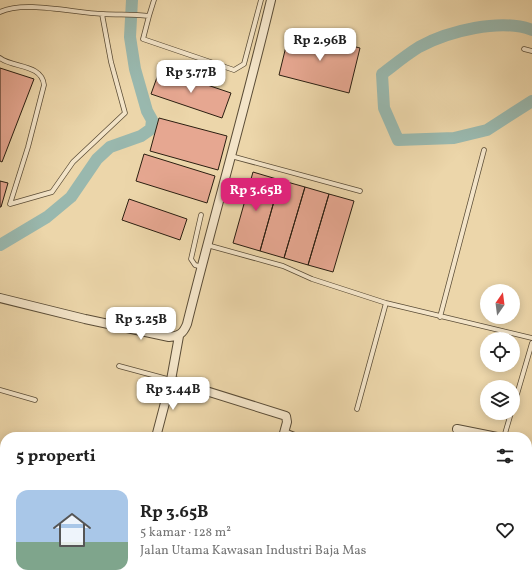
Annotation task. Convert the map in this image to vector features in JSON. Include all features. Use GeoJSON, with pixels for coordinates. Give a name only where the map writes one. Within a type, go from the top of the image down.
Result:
{"type":"FeatureCollection","features":[{"type":"Feature","properties":{"kind":"street"},"geometry":{"type":"LineString","coordinates":[[157,432],[171,380],[179,336],[187,324],[207,245],[250,90],[271,0]]}},
{"type":"Feature","properties":{"kind":"street"},"geometry":{"type":"LineString","coordinates":[[0,298],[85,319],[169,337],[179,336]]}},
{"type":"Feature","properties":{"kind":"street"},"geometry":{"type":"LineString","coordinates":[[171,380],[281,414],[287,418],[284,432]]}},
{"type":"Feature","properties":{"kind":"street"},"geometry":{"type":"LineString","coordinates":[[457,429],[472,432]]}},
{"type":"Feature","properties":{"kind":"lane"},"geometry":{"type":"LineString","coordinates":[[154,0],[143,39],[234,70],[244,64],[261,0]]}},
{"type":"Feature","properties":{"kind":"lane"},"geometry":{"type":"LineString","coordinates":[[0,12],[6,7],[20,4],[102,14],[124,13],[149,16]]}},
{"type":"Feature","properties":{"kind":"lane"},"geometry":{"type":"LineString","coordinates":[[0,58],[29,68],[41,76],[44,86],[28,147],[10,204],[52,192],[73,162],[125,113],[111,62],[102,14]]}},
{"type":"Feature","properties":{"kind":"lane"},"geometry":{"type":"LineString","coordinates":[[524,49],[532,51]]}},
{"type":"Feature","properties":{"kind":"lane"},"geometry":{"type":"LineString","coordinates":[[440,317],[484,150]]}},
{"type":"Feature","properties":{"kind":"lane"},"geometry":{"type":"LineString","coordinates":[[231,156],[360,191]]}},
{"type":"Feature","properties":{"kind":"lane"},"geometry":{"type":"LineString","coordinates":[[201,215],[191,259],[195,265],[202,267]]}},
{"type":"Feature","properties":{"kind":"lane"},"geometry":{"type":"LineString","coordinates":[[207,245],[283,266],[312,278],[386,303],[532,338]]}},
{"type":"Feature","properties":{"kind":"lane"},"geometry":{"type":"LineString","coordinates":[[357,409],[386,303]]}},
{"type":"Feature","properties":{"kind":"lane"},"geometry":{"type":"LineString","coordinates":[[520,384],[532,343]]}},
{"type":"Feature","properties":{"kind":"lane"},"geometry":{"type":"LineString","coordinates":[[119,366],[171,380]]}},
{"type":"Feature","properties":{"kind":"lane"},"geometry":{"type":"LineString","coordinates":[[0,390],[35,400]]}},
{"type":"Feature","properties":{"kind":"lane"},"geometry":{"type":"LineString","coordinates":[[506,432],[510,420]]}},
{"type":"Feature","properties":{"kind":"building"},"geometry":{"type":"Polygon","coordinates":[[[290,30],[360,48],[349,93],[279,75],[290,30]]]}},
{"type":"Feature","properties":{"kind":"building"},"geometry":{"type":"Polygon","coordinates":[[[0,68],[34,79],[2,162],[0,161],[0,68]]]}},
{"type":"Feature","properties":{"kind":"building"},"geometry":{"type":"Polygon","coordinates":[[[160,69],[231,93],[222,118],[151,94],[160,69]]]}},
{"type":"Feature","properties":{"kind":"building"},"geometry":{"type":"Polygon","coordinates":[[[159,118],[227,136],[218,170],[150,151],[159,118]]]}},
{"type":"Feature","properties":{"kind":"building"},"geometry":{"type":"Polygon","coordinates":[[[144,154],[215,176],[207,203],[136,181],[144,154]]]}},
{"type":"Feature","properties":{"kind":"building"},"geometry":{"type":"Polygon","coordinates":[[[253,172],[280,180],[260,251],[233,243],[253,172]]]}},
{"type":"Feature","properties":{"kind":"building"},"geometry":{"type":"Polygon","coordinates":[[[280,180],[305,187],[284,258],[260,251],[280,180]]]}},
{"type":"Feature","properties":{"kind":"building"},"geometry":{"type":"Polygon","coordinates":[[[0,181],[8,183],[1,207],[0,207],[0,181]]]}},
{"type":"Feature","properties":{"kind":"building"},"geometry":{"type":"Polygon","coordinates":[[[305,187],[329,194],[308,265],[284,258],[305,187]]]}},
{"type":"Feature","properties":{"kind":"building"},"geometry":{"type":"Polygon","coordinates":[[[329,194],[354,201],[333,272],[308,265],[329,194]]]}},
{"type":"Feature","properties":{"kind":"building"},"geometry":{"type":"Polygon","coordinates":[[[129,199],[187,219],[180,240],[122,220],[129,199]]]}},
{"type":"Feature","properties":{"kind":"waterway"},"geometry":{"type":"LineString","coordinates":[[0,245],[47,217],[71,197],[97,159],[110,147],[141,136],[151,129],[152,120],[147,111],[135,69],[130,37],[132,0]]}},
{"type":"Feature","properties":{"kind":"waterway"},"geometry":{"type":"LineString","coordinates":[[532,30],[505,25],[459,31],[419,47],[382,74],[384,108],[398,140],[454,138],[487,130],[532,101]]}}]}
